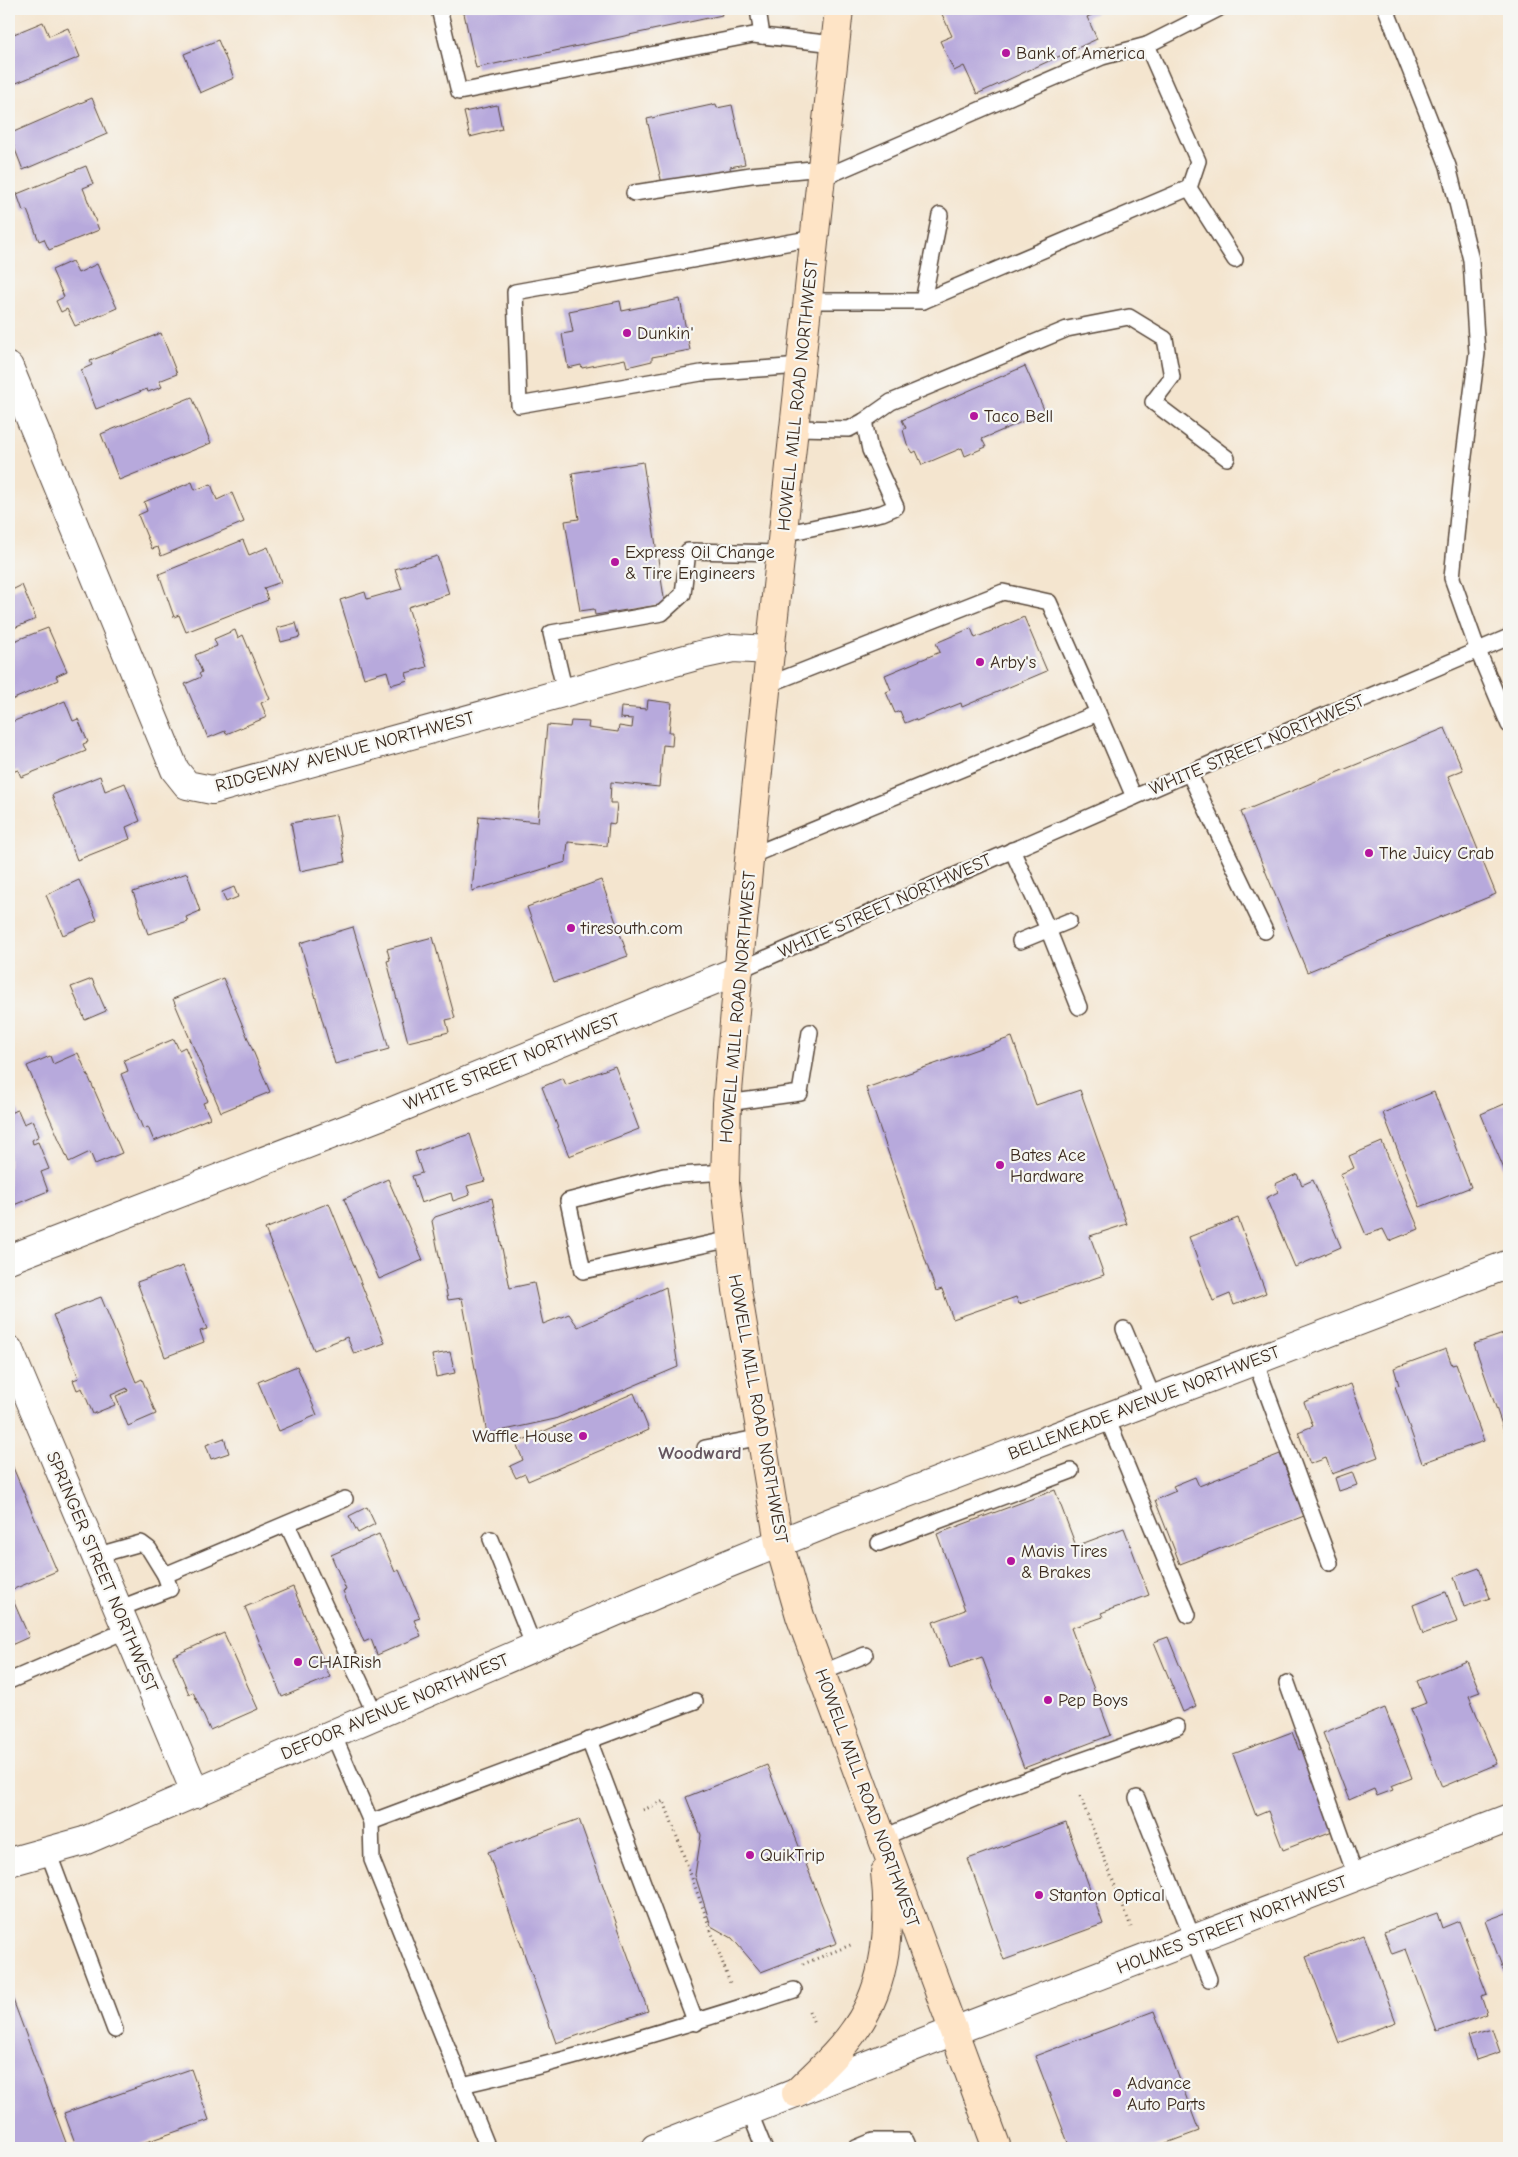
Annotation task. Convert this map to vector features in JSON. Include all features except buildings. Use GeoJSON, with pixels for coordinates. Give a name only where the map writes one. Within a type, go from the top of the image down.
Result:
{"type":"FeatureCollection","features":[{"type":"Feature","properties":{"kind":"main road","name":"HOWELL MILL ROAD NORTHWEST"},"geometry":{"type":"LineString","coordinates":[[839,9],[750,856],[727,1103],[726,1172],[737,1290],[780,1544],[800,1616],[997,2148]]}},
{"type":"Feature","properties":{"kind":"main road"},"geometry":{"type":"LineString","coordinates":[[796,2093],[831,2059],[857,2027],[874,1993],[884,1952],[888,1921],[882,1838]]}},
{"type":"Feature","properties":{"kind":"street","name":"RIDGEWAY AVENUE NORTHWEST"},"geometry":{"type":"LineString","coordinates":[[9,367],[175,770],[187,785],[212,790],[716,651],[733,648],[771,650]]}},
{"type":"Feature","properties":{"kind":"street","name":"WHITE STREET NORTHWEST"},"geometry":{"type":"LineString","coordinates":[[9,1259],[393,1111],[739,970]]}},
{"type":"Feature","properties":{"kind":"street","name":"BELLEMEADE AVENUE NORTHWEST"},"geometry":{"type":"LineString","coordinates":[[780,1544],[1509,1264]]}},
{"type":"Feature","properties":{"kind":"street","name":"SPRINGER STREET NORTHWEST"},"geometry":{"type":"LineString","coordinates":[[9,1350],[196,1794]]}},
{"type":"Feature","properties":{"kind":"street","name":"DEFOOR AVENUE NORTHWEST"},"geometry":{"type":"LineString","coordinates":[[9,1862],[84,1841],[715,1569],[780,1544]]}},
{"type":"Feature","properties":{"kind":"street","name":"HOLMES STREET NORTHWEST"},"geometry":{"type":"LineString","coordinates":[[655,2148],[1509,1818]]}},
{"type":"Feature","properties":{"kind":"lane"},"geometry":{"type":"LineString","coordinates":[[439,9],[459,92],[753,35],[835,44]]}},
{"type":"Feature","properties":{"kind":"lane"},"geometry":{"type":"LineString","coordinates":[[758,9],[762,36]]}},
{"type":"Feature","properties":{"kind":"lane"},"geometry":{"type":"LineString","coordinates":[[634,193],[751,175],[821,174],[1102,57],[1147,45],[1218,9]]}},
{"type":"Feature","properties":{"kind":"lane"},"geometry":{"type":"LineString","coordinates":[[1386,9],[1448,166],[1471,260],[1477,353],[1463,464],[1452,578],[1478,651],[1509,725]]}},
{"type":"Feature","properties":{"kind":"lane"},"geometry":{"type":"LineString","coordinates":[[808,301],[923,301],[1189,188],[1198,161],[1147,45]]}},
{"type":"Feature","properties":{"kind":"lane"},"geometry":{"type":"LineString","coordinates":[[1189,188],[1235,260]]}},
{"type":"Feature","properties":{"kind":"lane"},"geometry":{"type":"LineString","coordinates":[[923,301],[940,216]]}},
{"type":"Feature","properties":{"kind":"lane"},"geometry":{"type":"LineString","coordinates":[[801,366],[701,374],[519,405],[515,292],[814,238]]}},
{"type":"Feature","properties":{"kind":"lane"},"geometry":{"type":"LineString","coordinates":[[794,428],[849,429],[891,402],[1067,329],[1130,317],[1165,339],[1172,377],[1153,402],[1227,458]]}},
{"type":"Feature","properties":{"kind":"lane"},"geometry":{"type":"LineString","coordinates":[[565,692],[551,632],[662,613],[683,594],[688,551],[782,543],[882,514],[896,507],[870,450],[864,421]]}},
{"type":"Feature","properties":{"kind":"lane"},"geometry":{"type":"LineString","coordinates":[[767,686],[1003,592],[1049,602],[1134,797]]}},
{"type":"Feature","properties":{"kind":"lane","name":"WHITE STREET NORTHWEST"},"geometry":{"type":"LineString","coordinates":[[739,970],[1134,797],[1509,637]]}},
{"type":"Feature","properties":{"kind":"lane"},"geometry":{"type":"LineString","coordinates":[[750,856],[1098,712]]}},
{"type":"Feature","properties":{"kind":"lane"},"geometry":{"type":"LineString","coordinates":[[1189,774],[1265,931]]}},
{"type":"Feature","properties":{"kind":"lane"},"geometry":{"type":"LineString","coordinates":[[1012,850],[1048,929],[1079,1007]]}},
{"type":"Feature","properties":{"kind":"lane"},"geometry":{"type":"LineString","coordinates":[[1020,940],[1069,921]]}},
{"type":"Feature","properties":{"kind":"lane"},"geometry":{"type":"LineString","coordinates":[[727,1103],[800,1093],[810,1032]]}},
{"type":"Feature","properties":{"kind":"lane"},"geometry":{"type":"LineString","coordinates":[[726,1172],[664,1176],[568,1201],[583,1271],[731,1239]]}},
{"type":"Feature","properties":{"kind":"lane"},"geometry":{"type":"LineString","coordinates":[[1124,1329],[1154,1400]]}},
{"type":"Feature","properties":{"kind":"lane"},"geometry":{"type":"LineString","coordinates":[[1255,1361],[1330,1563]]}},
{"type":"Feature","properties":{"kind":"lane"},"geometry":{"type":"LineString","coordinates":[[1106,1418],[1188,1615]]}},
{"type":"Feature","properties":{"kind":"lane"},"geometry":{"type":"LineString","coordinates":[[705,1448],[762,1437]]}},
{"type":"Feature","properties":{"kind":"lane"},"geometry":{"type":"LineString","coordinates":[[880,1543],[1070,1471]]}},
{"type":"Feature","properties":{"kind":"lane"},"geometry":{"type":"LineString","coordinates":[[165,1575],[345,1499]]}},
{"type":"Feature","properties":{"kind":"lane"},"geometry":{"type":"LineString","coordinates":[[287,1524],[376,1716]]}},
{"type":"Feature","properties":{"kind":"lane"},"geometry":{"type":"LineString","coordinates":[[491,1539],[534,1647]]}},
{"type":"Feature","properties":{"kind":"lane"},"geometry":{"type":"LineString","coordinates":[[9,1681],[123,1620],[170,1588],[165,1575],[149,1549],[141,1544],[96,1556]]}},
{"type":"Feature","properties":{"kind":"lane"},"geometry":{"type":"LineString","coordinates":[[821,1673],[865,1655]]}},
{"type":"Feature","properties":{"kind":"lane"},"geometry":{"type":"LineString","coordinates":[[1287,1683],[1356,1877]]}},
{"type":"Feature","properties":{"kind":"lane"},"geometry":{"type":"LineString","coordinates":[[371,1822],[695,1701]]}},
{"type":"Feature","properties":{"kind":"lane"},"geometry":{"type":"LineString","coordinates":[[882,1838],[978,1796],[1177,1726]]}},
{"type":"Feature","properties":{"kind":"lane"},"geometry":{"type":"LineString","coordinates":[[333,1734],[371,1822],[372,1860],[488,2148]]}},
{"type":"Feature","properties":{"kind":"lane"},"geometry":{"type":"LineString","coordinates":[[589,1740],[696,2023]]}},
{"type":"Feature","properties":{"kind":"lane"},"geometry":{"type":"LineString","coordinates":[[1137,1798],[1209,1979]]}},
{"type":"Feature","properties":{"kind":"lane"},"geometry":{"type":"LineString","coordinates":[[48,1852],[115,2030]]}},
{"type":"Feature","properties":{"kind":"lane"},"geometry":{"type":"LineString","coordinates":[[462,2085],[545,2066],[696,2023],[794,1990]]}},
{"type":"Feature","properties":{"kind":"lane"},"geometry":{"type":"LineString","coordinates":[[749,2111],[764,2148]]}},
{"type":"Feature","properties":{"kind":"lane"},"geometry":{"type":"LineString","coordinates":[[856,2148],[873,2141],[906,2140],[909,2148]]}},
{"type":"Feature","properties":{"kind":"path"},"geometry":{"type":"LineString","coordinates":[[1080,1796],[1134,1935]]}},
{"type":"Feature","properties":{"kind":"path"},"geometry":{"type":"LineString","coordinates":[[619,1819],[664,1802],[732,1989]]}},
{"type":"Feature","properties":{"kind":"place","name":"Bank of America"},"geometry":{"type":"Point","coordinates":[1006,53]}},
{"type":"Feature","properties":{"kind":"place","name":"Dunkin'"},"geometry":{"type":"Point","coordinates":[627,333]}},
{"type":"Feature","properties":{"kind":"place","name":"Taco Bell"},"geometry":{"type":"Point","coordinates":[974,416]}},
{"type":"Feature","properties":{"kind":"place","name":"Express Oil Change & Tire Engineers"},"geometry":{"type":"Point","coordinates":[615,562]}},
{"type":"Feature","properties":{"kind":"place","name":"Arby's"},"geometry":{"type":"Point","coordinates":[980,662]}},
{"type":"Feature","properties":{"kind":"place","name":"The Juicy Crab"},"geometry":{"type":"Point","coordinates":[1369,853]}},
{"type":"Feature","properties":{"kind":"place","name":"tiresouth.com"},"geometry":{"type":"Point","coordinates":[571,928]}},
{"type":"Feature","properties":{"kind":"place","name":"Bates Ace Hardware"},"geometry":{"type":"Point","coordinates":[1000,1165]}},
{"type":"Feature","properties":{"kind":"place","name":"Waffle House"},"geometry":{"type":"Point","coordinates":[583,1436]}},
{"type":"Feature","properties":{"kind":"place","name":"Mavis Tires & Brakes"},"geometry":{"type":"Point","coordinates":[1011,1561]}},
{"type":"Feature","properties":{"kind":"place","name":"CHAIRish"},"geometry":{"type":"Point","coordinates":[298,1662]}},
{"type":"Feature","properties":{"kind":"place","name":"Pep Boys"},"geometry":{"type":"Point","coordinates":[1048,1700]}},
{"type":"Feature","properties":{"kind":"place","name":"QuikTrip"},"geometry":{"type":"Point","coordinates":[750,1855]}},
{"type":"Feature","properties":{"kind":"place","name":"Stanton Optical"},"geometry":{"type":"Point","coordinates":[1039,1895]}},
{"type":"Feature","properties":{"kind":"place","name":"Advance Auto Parts"},"geometry":{"type":"Point","coordinates":[1117,2093]}},
{"type":"Feature","properties":{"kind":"district","name":"Woodward"},"geometry":{"type":"Point","coordinates":[700,1453]}}]}
